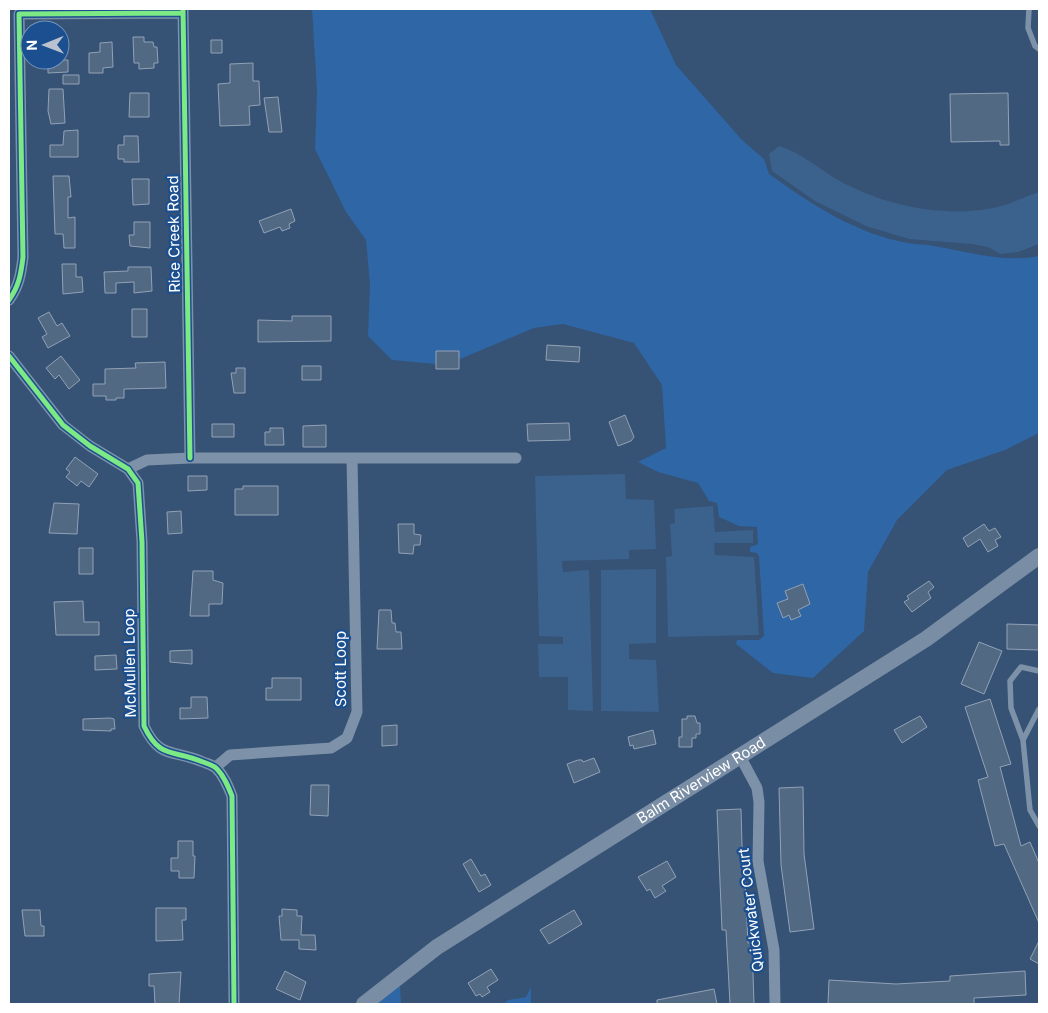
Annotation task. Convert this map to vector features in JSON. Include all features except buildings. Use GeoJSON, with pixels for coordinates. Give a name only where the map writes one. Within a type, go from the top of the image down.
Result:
{"type":"FeatureCollection","features":[{"type":"Feature","properties":{"kind":"main road","name":"Balm Riverview Road"},"geometry":{"type":"LineString","coordinates":[[364,1004],[437,947],[926,639],[1039,556]]}},
{"type":"Feature","properties":{"kind":"street"},"geometry":{"type":"LineString","coordinates":[[9,300],[22,274],[19,14],[183,11]]}},
{"type":"Feature","properties":{"kind":"street","name":"Rice Creek Road"},"geometry":{"type":"LineString","coordinates":[[183,11],[190,458]]}},
{"type":"Feature","properties":{"kind":"street"},"geometry":{"type":"LineString","coordinates":[[9,356],[63,424],[90,446],[128,469],[147,460],[190,458],[516,458]]}},
{"type":"Feature","properties":{"kind":"street","name":"Scott Loop"},"geometry":{"type":"LineString","coordinates":[[216,767],[230,755],[331,748],[347,738],[357,712],[352,459]]}},
{"type":"Feature","properties":{"kind":"street","name":"McMullen Loop"},"geometry":{"type":"LineString","coordinates":[[128,469],[138,483],[142,542],[144,726],[151,741],[163,751],[197,759],[216,767]]}},
{"type":"Feature","properties":{"kind":"street","name":"Quickwater Court"},"geometry":{"type":"LineString","coordinates":[[740,756],[757,788],[759,802],[758,861],[774,950],[775,1004]]}},
{"type":"Feature","properties":{"kind":"street"},"geometry":{"type":"LineString","coordinates":[[216,767],[226,780],[232,796],[234,1004]]}},
{"type":"Feature","properties":{"kind":"lane"},"geometry":{"type":"LineString","coordinates":[[1029,9],[1028,28],[1035,46],[1039,49]]}},
{"type":"Feature","properties":{"kind":"lane"},"geometry":{"type":"LineString","coordinates":[[1039,671],[1021,667],[1010,681],[1011,708],[1024,740],[1030,810],[1039,826]]}},
{"type":"Feature","properties":{"kind":"lane"},"geometry":{"type":"LineString","coordinates":[[1024,740],[1039,709]]}},
{"type":"Feature","properties":{"kind":"shaded area"},"geometry":{"type":"Polygon","coordinates":[[[312,9],[650,9],[676,65],[742,140],[764,159],[769,174],[818,207],[870,233],[911,244],[931,245],[973,254],[999,257],[1025,258],[1039,256],[1039,433],[1005,450],[947,470],[897,520],[868,572],[864,631],[813,678],[773,673],[736,644],[737,640],[759,640],[764,636],[759,557],[757,553],[750,552],[750,547],[758,544],[757,527],[739,526],[719,517],[717,503],[709,501],[698,483],[658,472],[638,462],[666,448],[662,385],[634,343],[563,324],[534,328],[446,365],[392,360],[368,336],[370,285],[366,240],[346,212],[315,149],[317,91],[312,9]]]}},
{"type":"Feature","properties":{"kind":"shaded area"},"geometry":{"type":"Polygon","coordinates":[[[779,146],[803,157],[855,189],[913,207],[933,210],[974,211],[999,207],[1039,192],[1039,244],[1018,252],[1000,254],[988,247],[909,239],[866,226],[815,201],[772,171],[769,154],[779,146]]]}},
{"type":"Feature","properties":{"kind":"shaded area"},"geometry":{"type":"Polygon","coordinates":[[[625,474],[626,499],[654,500],[656,549],[629,550],[629,559],[562,561],[563,572],[589,570],[593,711],[568,710],[568,677],[539,677],[538,644],[563,644],[563,637],[539,636],[535,476],[625,474]]]}},
{"type":"Feature","properties":{"kind":"shaded area"},"geometry":{"type":"Polygon","coordinates":[[[713,506],[715,532],[753,530],[753,543],[714,543],[715,555],[754,557],[759,635],[668,637],[666,557],[672,556],[670,524],[675,523],[674,509],[713,506]]]}},
{"type":"Feature","properties":{"kind":"shaded area"},"geometry":{"type":"Polygon","coordinates":[[[656,569],[656,643],[629,644],[629,659],[656,660],[659,712],[601,711],[601,570],[656,569]]]}},
{"type":"Feature","properties":{"kind":"shaded area"},"geometry":{"type":"Polygon","coordinates":[[[400,986],[401,1004],[373,1004],[400,986]]]}},
{"type":"Feature","properties":{"kind":"shaded area"},"geometry":{"type":"Polygon","coordinates":[[[531,987],[531,1004],[504,1004],[508,1000],[526,997],[531,987]]]}},
{"type":"Feature","properties":{"kind":"cycle path"},"geometry":{"type":"LineString","coordinates":[[183,9],[190,458]]}},
{"type":"Feature","properties":{"kind":"cycle path"},"geometry":{"type":"LineString","coordinates":[[9,300],[19,280],[23,257],[19,14],[183,13]]}},
{"type":"Feature","properties":{"kind":"cycle path"},"geometry":{"type":"LineString","coordinates":[[9,356],[63,425],[90,446],[128,469],[138,483],[142,542],[144,726],[150,737],[162,749],[193,758],[215,768],[224,778],[232,796],[234,1004]]}}]}
